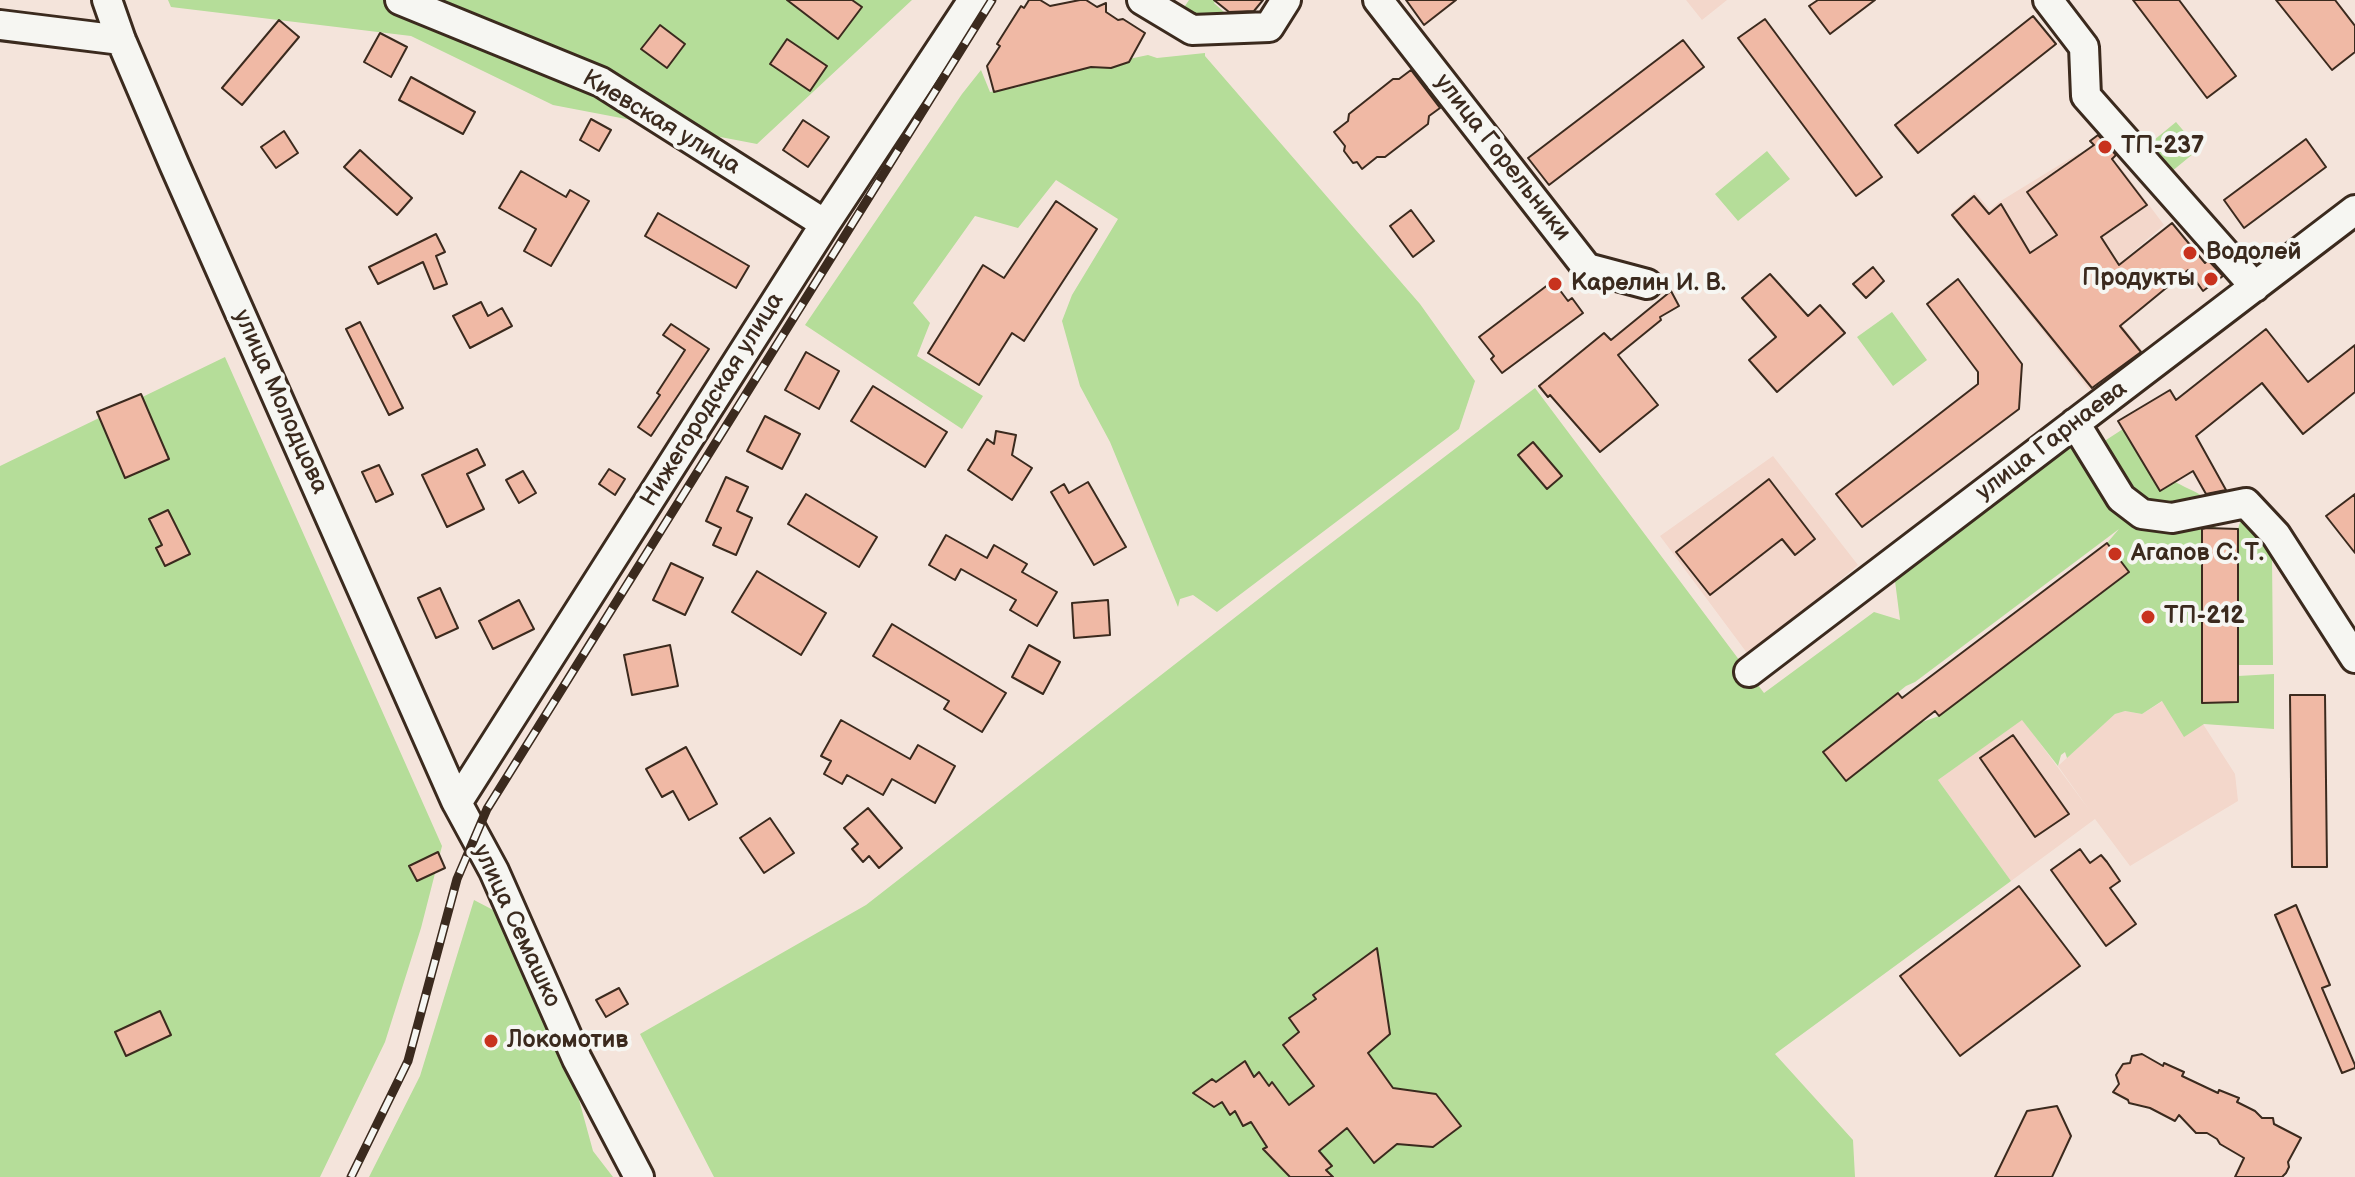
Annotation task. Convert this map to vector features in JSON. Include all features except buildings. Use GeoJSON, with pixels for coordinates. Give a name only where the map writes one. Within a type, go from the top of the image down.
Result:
{"type":"FeatureCollection","features":[{"type":"Feature","properties":{"kind":"street","name":"улица Молодцова"},"geometry":{"type":"LineString","coordinates":[[107,0],[121,40],[457,803]]}},
{"type":"Feature","properties":{"kind":"street","name":"Киевская улица"},"geometry":{"type":"LineString","coordinates":[[400,0],[601,82],[825,224]]}},
{"type":"Feature","properties":{"kind":"street","name":"Нижегородская улица"},"geometry":{"type":"LineString","coordinates":[[457,803],[825,224],[973,0]]}},
{"type":"Feature","properties":{"kind":"street"},"geometry":{"type":"LineString","coordinates":[[1142,0],[1192,30],[1269,27],[1286,0]]}},
{"type":"Feature","properties":{"kind":"street","name":"улица Горельники"},"geometry":{"type":"LineString","coordinates":[[1378,0],[1587,268],[1647,284]]}},
{"type":"Feature","properties":{"kind":"street"},"geometry":{"type":"LineString","coordinates":[[2048,0],[2084,47],[2086,96],[2255,287]]}},
{"type":"Feature","properties":{"kind":"street"},"geometry":{"type":"LineString","coordinates":[[0,25],[121,40]]}},
{"type":"Feature","properties":{"kind":"street","name":"улица Гарнаева"},"geometry":{"type":"LineString","coordinates":[[1749,672],[2355,210]]}},
{"type":"Feature","properties":{"kind":"street"},"geometry":{"type":"LineString","coordinates":[[2075,423],[2121,498],[2142,514],[2172,518],[2246,503],[2276,535],[2355,658]]}},
{"type":"Feature","properties":{"kind":"street","name":"улица Семашко"},"geometry":{"type":"LineString","coordinates":[[457,803],[494,871],[577,1059],[639,1177]]}},
{"type":"Feature","properties":{"kind":"shaded area"},"geometry":{"type":"Polygon","coordinates":[[[1686,0],[1727,0],[1702,20],[1686,0]]]}},
{"type":"Feature","properties":{"kind":"shaded area"},"geometry":{"type":"Polygon","coordinates":[[[2079,153],[2097,178],[2119,165],[2164,225],[2092,287],[2149,359],[2091,392],[1950,214],[1975,192],[1990,210],[2079,153]]]}},
{"type":"Feature","properties":{"kind":"shaded area"},"geometry":{"type":"Polygon","coordinates":[[[1773,456],[1858,565],[1750,657],[1660,536],[1773,456]]]}},
{"type":"Feature","properties":{"kind":"shaded area"},"geometry":{"type":"Polygon","coordinates":[[[2163,701],[2203,724],[2235,774],[2238,801],[2130,866],[2095,819],[2011,881],[1938,780],[2022,719],[2090,811],[2058,766],[2115,714],[2124,711],[2142,714],[2163,701]]]}},
{"type":"Feature","properties":{"kind":"green space"},"geometry":{"type":"Polygon","coordinates":[[[168,0],[912,0],[757,144],[553,105],[411,36],[171,7],[168,0]]]}},
{"type":"Feature","properties":{"kind":"green space"},"geometry":{"type":"Polygon","coordinates":[[[1155,0],[1170,0],[1183,9],[1189,0],[1216,0],[1214,3],[1234,21],[1193,22],[1155,0]]]}},
{"type":"Feature","properties":{"kind":"green space"},"geometry":{"type":"Polygon","coordinates":[[[1205,53],[1420,304],[1475,381],[1459,429],[1217,612],[1193,595],[1180,599],[1178,607],[1110,442],[1080,386],[1062,321],[1072,295],[1118,219],[1056,180],[1018,228],[975,216],[913,303],[930,323],[917,356],[983,396],[962,429],[805,325],[981,70],[990,92],[1019,87],[1018,82],[1148,55],[1157,58],[1205,53]]]}},
{"type":"Feature","properties":{"kind":"green space"},"geometry":{"type":"Polygon","coordinates":[[[2176,122],[2199,149],[2171,172],[2148,145],[2176,122]]]}},
{"type":"Feature","properties":{"kind":"green space"},"geometry":{"type":"Polygon","coordinates":[[[1767,151],[1790,179],[1738,221],[1715,194],[1767,151]]]}},
{"type":"Feature","properties":{"kind":"green space"},"geometry":{"type":"Polygon","coordinates":[[[1892,312],[1927,360],[1893,386],[1857,337],[1892,312]]]}},
{"type":"Feature","properties":{"kind":"green space"},"geometry":{"type":"Polygon","coordinates":[[[225,357],[442,846],[421,928],[385,1042],[320,1177],[0,1177],[0,466],[225,357]]]}},
{"type":"Feature","properties":{"kind":"green space"},"geometry":{"type":"Polygon","coordinates":[[[1535,388],[1764,693],[1874,612],[1900,620],[1895,581],[2075,443],[2083,455],[2123,429],[2160,491],[2175,482],[2199,494],[2212,509],[2216,529],[2202,529],[2202,702],[2237,702],[2238,676],[2274,674],[2274,729],[2204,724],[2184,737],[2162,701],[2142,714],[2125,711],[2115,714],[2067,758],[2065,752],[2061,755],[2058,766],[2022,720],[1938,780],[2011,881],[1775,1054],[1853,1140],[1855,1177],[714,1177],[640,1034],[866,905],[1535,388]],[[2119,529],[1906,686],[1824,752],[1846,781],[1922,722],[1939,716],[2129,573],[2107,543],[2119,529]]]}},
{"type":"Feature","properties":{"kind":"green space"},"geometry":{"type":"Polygon","coordinates":[[[2246,503],[2272,555],[2273,665],[2238,665],[2238,529],[2246,503]]]}},
{"type":"Feature","properties":{"kind":"green space","name":"Локомотив"},"geometry":{"type":"Polygon","coordinates":[[[474,900],[497,912],[536,1007],[578,1096],[593,1151],[613,1177],[369,1177],[420,1076],[474,900]]]}},
{"type":"Feature","properties":{"kind":"railway"},"geometry":{"type":"LineString","coordinates":[[351,1177],[408,1061],[457,879],[487,809],[992,0]]}},
{"type":"Feature","properties":{"kind":"place","name":"ТП-237"},"geometry":{"type":"Point","coordinates":[2105,147]}},
{"type":"Feature","properties":{"kind":"place","name":"Водолей"},"geometry":{"type":"Point","coordinates":[2190,253]}},
{"type":"Feature","properties":{"kind":"place","name":"Продукты"},"geometry":{"type":"Point","coordinates":[2211,279]}},
{"type":"Feature","properties":{"kind":"place","name":"Карелин И. В."},"geometry":{"type":"Point","coordinates":[1555,284]}},
{"type":"Feature","properties":{"kind":"place","name":"Агапов С. Т."},"geometry":{"type":"Point","coordinates":[2115,554]}},
{"type":"Feature","properties":{"kind":"place","name":"ТП-212"},"geometry":{"type":"Point","coordinates":[2148,617]}},
{"type":"Feature","properties":{"kind":"place","name":"Локомотив"},"geometry":{"type":"Point","coordinates":[491,1041]}}]}
